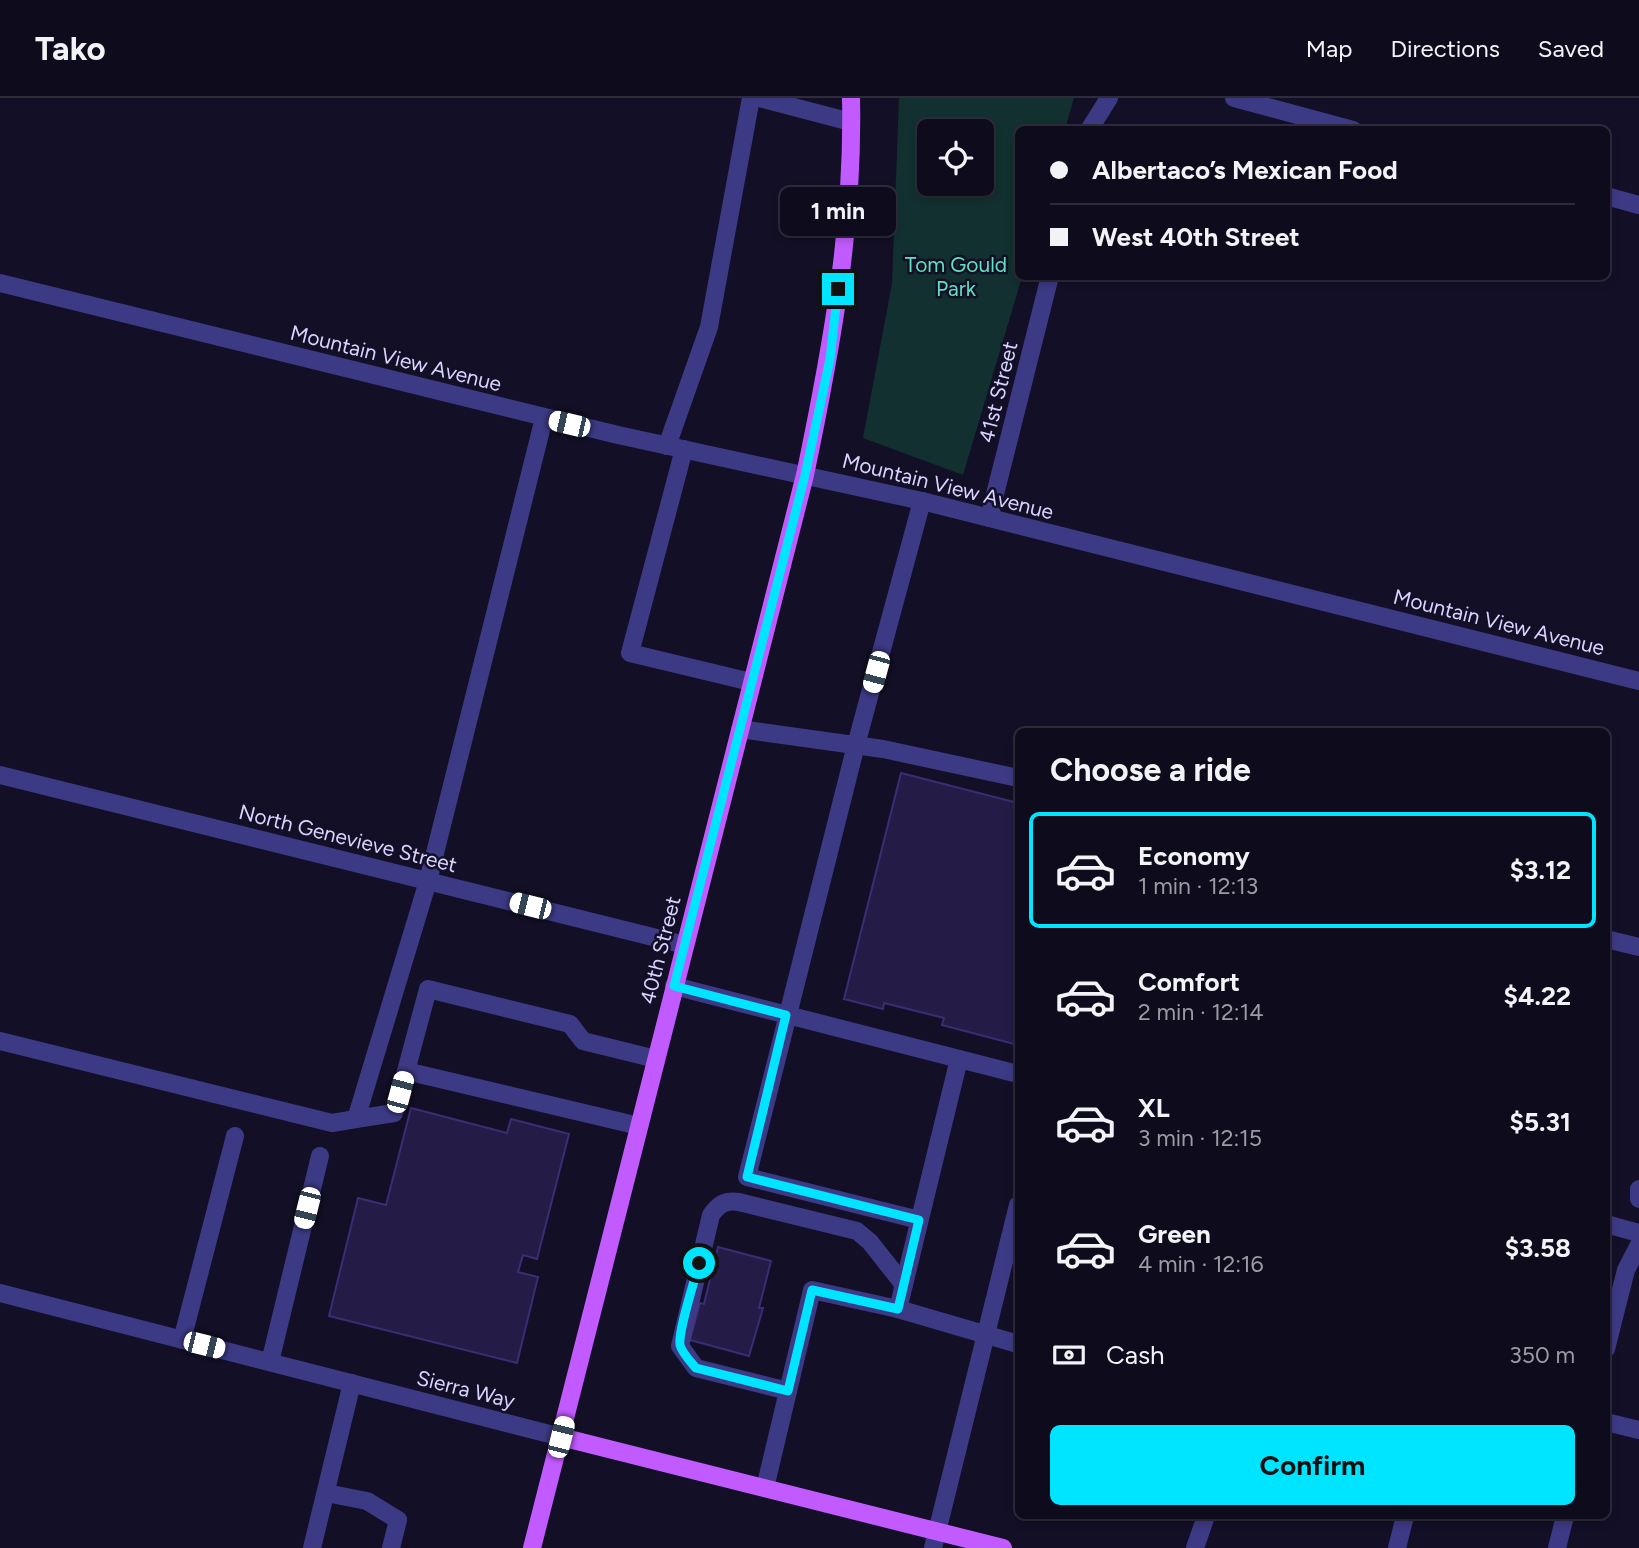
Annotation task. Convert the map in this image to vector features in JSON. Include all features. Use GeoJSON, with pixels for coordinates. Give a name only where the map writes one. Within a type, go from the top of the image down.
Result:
{"type":"FeatureCollection","features":[{"type":"Feature","properties":{"kind":"main road","name":"40th Street"},"geometry":{"type":"LineString","coordinates":[[532,1548],[805,475],[831,346],[844,242],[851,98]]}},
{"type":"Feature","properties":{"kind":"main road","name":"Sierra Way"},"geometry":{"type":"LineString","coordinates":[[561,1437],[765,1488],[934,1540],[1003,1548]]}},
{"type":"Feature","properties":{"kind":"street"},"geometry":{"type":"LineString","coordinates":[[751,98],[709,327],[675,447],[630,653],[751,682]]}},
{"type":"Feature","properties":{"kind":"street"},"geometry":{"type":"LineString","coordinates":[[759,98],[851,121]]}},
{"type":"Feature","properties":{"kind":"street"},"geometry":{"type":"LineString","coordinates":[[1092,126],[1109,98]]}},
{"type":"Feature","properties":{"kind":"street"},"geometry":{"type":"LineString","coordinates":[[1234,98],[1338,126]]}},
{"type":"Feature","properties":{"kind":"street"},"geometry":{"type":"LineString","coordinates":[[1610,197],[1639,205]]}},
{"type":"Feature","properties":{"kind":"street","name":"41st Street"},"geometry":{"type":"LineString","coordinates":[[989,518],[1049,280]]}},
{"type":"Feature","properties":{"kind":"street","name":"Mountain View Avenue"},"geometry":{"type":"LineString","coordinates":[[0,283],[544,418],[922,501],[1639,681]]}},
{"type":"Feature","properties":{"kind":"street"},"geometry":{"type":"LineString","coordinates":[[356,1119],[428,881],[544,418]]}},
{"type":"Feature","properties":{"kind":"street"},"geometry":{"type":"LineString","coordinates":[[919,1220],[747,1177],[786,1015],[922,501]]}},
{"type":"Feature","properties":{"kind":"street"},"geometry":{"type":"LineString","coordinates":[[740,729],[856,745],[1015,777]]}},
{"type":"Feature","properties":{"kind":"street","name":"North Genevieve Street"},"geometry":{"type":"LineString","coordinates":[[0,775],[685,945]]}},
{"type":"Feature","properties":{"kind":"street"},"geometry":{"type":"LineString","coordinates":[[1610,940],[1639,947]]}},
{"type":"Feature","properties":{"kind":"street"},"geometry":{"type":"LineString","coordinates":[[674,986],[1015,1073]]}},
{"type":"Feature","properties":{"kind":"street"},"geometry":{"type":"LineString","coordinates":[[0,1041],[332,1123],[394,1114],[428,989],[570,1024],[583,1041],[656,1059]]}},
{"type":"Feature","properties":{"kind":"street"},"geometry":{"type":"LineString","coordinates":[[898,1309],[959,1059]]}},
{"type":"Feature","properties":{"kind":"street"},"geometry":{"type":"LineString","coordinates":[[406,1071],[639,1126]]}},
{"type":"Feature","properties":{"kind":"street"},"geometry":{"type":"LineString","coordinates":[[182,1340],[235,1136]]}},
{"type":"Feature","properties":{"kind":"street"},"geometry":{"type":"LineString","coordinates":[[270,1362],[320,1156]]}},
{"type":"Feature","properties":{"kind":"street"},"geometry":{"type":"LineString","coordinates":[[1639,1189],[1639,1199]]}},
{"type":"Feature","properties":{"kind":"street"},"geometry":{"type":"LineString","coordinates":[[788,1391],[696,1368],[680,1346],[711,1216],[718,1205],[728,1200],[739,1202],[857,1231],[870,1242],[904,1285]]}},
{"type":"Feature","properties":{"kind":"street"},"geometry":{"type":"LineString","coordinates":[[934,1540],[1015,1218]]}},
{"type":"Feature","properties":{"kind":"street"},"geometry":{"type":"LineString","coordinates":[[1610,1225],[1639,1233]]}},
{"type":"Feature","properties":{"kind":"street"},"geometry":{"type":"LineString","coordinates":[[1610,1333],[1626,1270],[1639,1245]]}},
{"type":"Feature","properties":{"kind":"street"},"geometry":{"type":"LineString","coordinates":[[765,1488],[812,1290],[898,1309],[1015,1342]]}},
{"type":"Feature","properties":{"kind":"street","name":"Sierra Way"},"geometry":{"type":"LineString","coordinates":[[0,1293],[561,1437]]}},
{"type":"Feature","properties":{"kind":"street"},"geometry":{"type":"LineString","coordinates":[[312,1548],[352,1383]]}},
{"type":"Feature","properties":{"kind":"street"},"geometry":{"type":"LineString","coordinates":[[1610,1423],[1639,1430]]}},
{"type":"Feature","properties":{"kind":"street"},"geometry":{"type":"LineString","coordinates":[[326,1493],[366,1501],[398,1520],[391,1548]]}},
{"type":"Feature","properties":{"kind":"street"},"geometry":{"type":"LineString","coordinates":[[1195,1548],[1205,1519]]}},
{"type":"Feature","properties":{"kind":"street"},"geometry":{"type":"LineString","coordinates":[[1397,1548],[1404,1519]]}},
{"type":"Feature","properties":{"kind":"street"},"geometry":{"type":"LineString","coordinates":[[1557,1548],[1564,1519]]}},
{"type":"Feature","properties":{"kind":"green space","name":"Tom Gould Park"},"geometry":{"type":"Polygon","coordinates":[[[899,98],[1074,98],[1066,126],[1015,126],[1015,280],[1021,280],[963,475],[863,438],[892,283],[899,98]]]}},
{"type":"Feature","properties":{"kind":"building"},"geometry":{"type":"Polygon","coordinates":[[[901,773],[1015,802],[1015,1044],[942,1025],[944,1018],[884,1003],[883,1009],[844,999],[901,773]]]}},
{"type":"Feature","properties":{"kind":"building"},"geometry":{"type":"Polygon","coordinates":[[[411,1108],[507,1133],[511,1119],[569,1134],[537,1259],[523,1255],[518,1272],[538,1277],[517,1363],[329,1316],[358,1198],[386,1205],[411,1108]]]}},
{"type":"Feature","properties":{"kind":"building"},"geometry":{"type":"Polygon","coordinates":[[[718,1247],[771,1261],[759,1308],[763,1308],[749,1356],[690,1340],[700,1303],[704,1304],[718,1247]]]}},
{"type":"Feature","properties":{"kind":"route"},"geometry":{"type":"LineString","coordinates":[[699,1263],[680,1346],[696,1368],[788,1391],[812,1290],[898,1309],[919,1220],[747,1177],[786,1015],[674,986],[805,475],[830,359],[838,289]]}}]}
